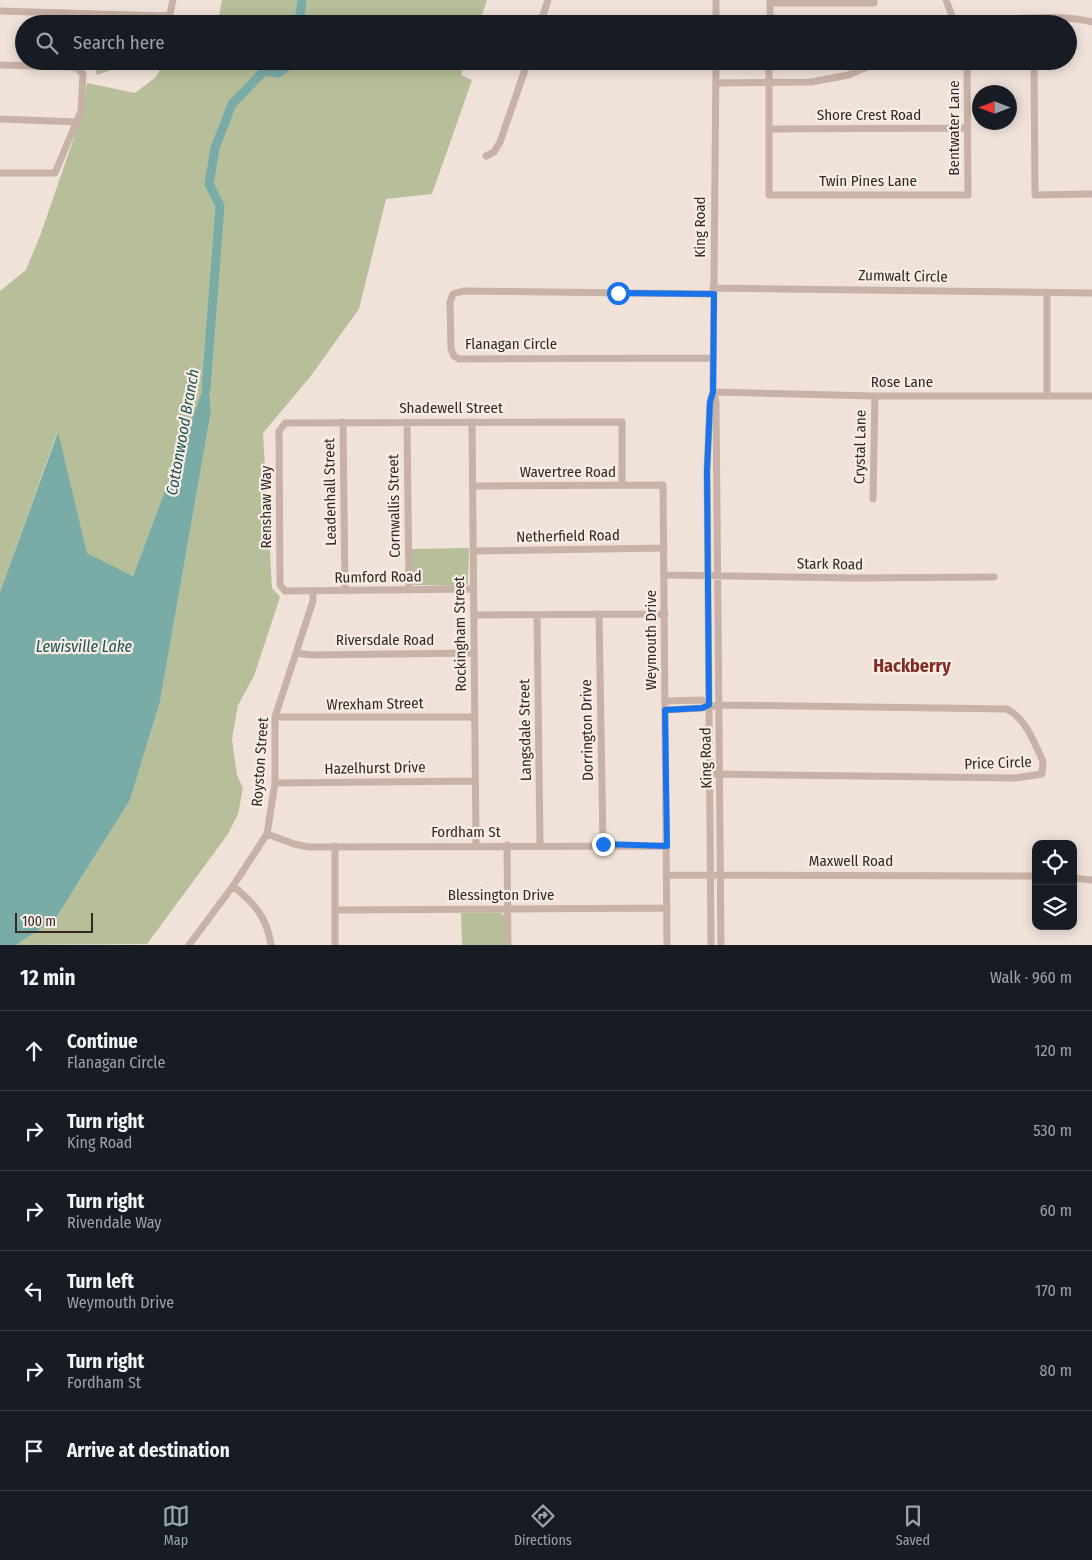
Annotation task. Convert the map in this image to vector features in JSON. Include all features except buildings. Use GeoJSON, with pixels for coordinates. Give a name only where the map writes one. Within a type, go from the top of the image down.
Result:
{"type":"FeatureCollection","features":[{"type":"Feature","properties":{"kind":"street"},"geometry":{"type":"LineString","coordinates":[[167,15],[170,14],[173,0]]}},
{"type":"Feature","properties":{"kind":"street"},"geometry":{"type":"LineString","coordinates":[[543,15],[548,0]]}},
{"type":"Feature","properties":{"kind":"street"},"geometry":{"type":"LineString","coordinates":[[716,0],[716,15]]}},
{"type":"Feature","properties":{"kind":"street"},"geometry":{"type":"LineString","coordinates":[[946,0],[952,15]]}},
{"type":"Feature","properties":{"kind":"street"},"geometry":{"type":"LineString","coordinates":[[770,15],[770,2],[874,2]]}},
{"type":"Feature","properties":{"kind":"street"},"geometry":{"type":"LineString","coordinates":[[0,11],[139,15]]}},
{"type":"Feature","properties":{"kind":"street"},"geometry":{"type":"LineString","coordinates":[[1077,22],[1092,22]]}},
{"type":"Feature","properties":{"kind":"street"},"geometry":{"type":"LineString","coordinates":[[0,65],[15,65]]}},
{"type":"Feature","properties":{"kind":"street"},"geometry":{"type":"LineString","coordinates":[[0,173],[55,173],[81,111],[81,71],[79,70]]}},
{"type":"Feature","properties":{"kind":"street"},"geometry":{"type":"LineString","coordinates":[[486,156],[494,152],[500,142],[525,70]]}},
{"type":"Feature","properties":{"kind":"street","name":"King Road"},"geometry":{"type":"LineString","coordinates":[[716,70],[713,392],[716,402],[721,945]]}},
{"type":"Feature","properties":{"kind":"street"},"geometry":{"type":"LineString","coordinates":[[769,70],[769,129]]}},
{"type":"Feature","properties":{"kind":"street"},"geometry":{"type":"LineString","coordinates":[[716,83],[811,82],[848,75],[860,70]]}},
{"type":"Feature","properties":{"kind":"street","name":"Bentwater Lane"},"geometry":{"type":"LineString","coordinates":[[967,70],[968,195]]}},
{"type":"Feature","properties":{"kind":"street"},"geometry":{"type":"LineString","coordinates":[[1034,70],[1035,195],[1092,194]]}},
{"type":"Feature","properties":{"kind":"street"},"geometry":{"type":"LineString","coordinates":[[0,119],[77,122]]}},
{"type":"Feature","properties":{"kind":"street","name":"Shore Crest Road"},"geometry":{"type":"LineString","coordinates":[[769,129],[968,128]]}},
{"type":"Feature","properties":{"kind":"street","name":"Twin Pines Lane"},"geometry":{"type":"LineString","coordinates":[[769,129],[769,195],[968,195]]}},
{"type":"Feature","properties":{"kind":"street","name":"Flanagan Circle"},"geometry":{"type":"LineString","coordinates":[[713,358],[459,359],[454,356],[451,349],[450,302],[453,294],[463,291],[714,291]]}},
{"type":"Feature","properties":{"kind":"street","name":"Zumwalt Circle"},"geometry":{"type":"LineString","coordinates":[[714,291],[1092,293]]}},
{"type":"Feature","properties":{"kind":"street"},"geometry":{"type":"LineString","coordinates":[[1047,292],[1047,396]]}},
{"type":"Feature","properties":{"kind":"street","name":"King Road"},"geometry":{"type":"LineString","coordinates":[[711,945],[708,511],[710,402],[713,392]]}},
{"type":"Feature","properties":{"kind":"street","name":"Rose Lane"},"geometry":{"type":"LineString","coordinates":[[713,392],[875,396],[1092,396]]}},
{"type":"Feature","properties":{"kind":"street","name":"Crystal Lane"},"geometry":{"type":"LineString","coordinates":[[873,500],[875,396]]}},
{"type":"Feature","properties":{"kind":"street","name":"Shadewell Street"},"geometry":{"type":"LineString","coordinates":[[281,426],[286,423],[343,422],[622,422],[622,485]]}},
{"type":"Feature","properties":{"kind":"street","name":"Leadenhall Street"},"geometry":{"type":"LineString","coordinates":[[343,422],[345,591]]}},
{"type":"Feature","properties":{"kind":"street","name":"Cornwallis Street"},"geometry":{"type":"LineString","coordinates":[[407,422],[408,590]]}},
{"type":"Feature","properties":{"kind":"street","name":"Rockingham Street"},"geometry":{"type":"LineString","coordinates":[[472,422],[476,845]]}},
{"type":"Feature","properties":{"kind":"street","name":"Renshaw Way"},"geometry":{"type":"LineString","coordinates":[[281,426],[279,431],[280,584],[283,589]]}},
{"type":"Feature","properties":{"kind":"street","name":"Wavertree Road"},"geometry":{"type":"LineString","coordinates":[[473,486],[663,485]]}},
{"type":"Feature","properties":{"kind":"street","name":"Weymouth Drive"},"geometry":{"type":"LineString","coordinates":[[663,485],[667,945]]}},
{"type":"Feature","properties":{"kind":"street"},"geometry":{"type":"LineString","coordinates":[[708,511],[717,511]]}},
{"type":"Feature","properties":{"kind":"street","name":"Netherfield Road"},"geometry":{"type":"LineString","coordinates":[[473,551],[664,548]]}},
{"type":"Feature","properties":{"kind":"street","name":"Stark Road"},"geometry":{"type":"LineString","coordinates":[[665,575],[854,578],[994,577]]}},
{"type":"Feature","properties":{"kind":"street","name":"Rumford Road"},"geometry":{"type":"LineString","coordinates":[[283,589],[288,591],[345,591],[473,589]]}},
{"type":"Feature","properties":{"kind":"street","name":"Royston Street"},"geometry":{"type":"LineString","coordinates":[[189,945],[233,886],[267,834],[275,783],[275,718],[313,601],[313,591]]}},
{"type":"Feature","properties":{"kind":"street","name":"Dorrington Drive"},"geometry":{"type":"LineString","coordinates":[[599,614],[603,844]]}},
{"type":"Feature","properties":{"kind":"street"},"geometry":{"type":"LineString","coordinates":[[474,615],[665,614]]}},
{"type":"Feature","properties":{"kind":"street","name":"Langsdale Street"},"geometry":{"type":"LineString","coordinates":[[537,615],[540,845]]}},
{"type":"Feature","properties":{"kind":"street","name":"Riversdale Road"},"geometry":{"type":"LineString","coordinates":[[296,653],[312,655],[474,653]]}},
{"type":"Feature","properties":{"kind":"street"},"geometry":{"type":"LineString","coordinates":[[709,665],[719,666]]}},
{"type":"Feature","properties":{"kind":"street"},"geometry":{"type":"LineString","coordinates":[[665,701],[702,700],[709,705]]}},
{"type":"Feature","properties":{"kind":"street"},"geometry":{"type":"LineString","coordinates":[[665,710],[702,708],[719,704]]}},
{"type":"Feature","properties":{"kind":"street","name":"Price Circle"},"geometry":{"type":"LineString","coordinates":[[710,774],[1015,778],[1042,774],[1044,768],[1043,761],[1024,722],[1018,715],[1006,710],[719,704]]}},
{"type":"Feature","properties":{"kind":"street","name":"Wrexham Street"},"geometry":{"type":"LineString","coordinates":[[275,718],[474,717]]}},
{"type":"Feature","properties":{"kind":"street","name":"Hazelhurst Drive"},"geometry":{"type":"LineString","coordinates":[[275,783],[475,781]]}},
{"type":"Feature","properties":{"kind":"street","name":"Fordham St"},"geometry":{"type":"LineString","coordinates":[[267,834],[304,846],[603,844],[667,846]]}},
{"type":"Feature","properties":{"kind":"street"},"geometry":{"type":"LineString","coordinates":[[507,845],[508,945]]}},
{"type":"Feature","properties":{"kind":"street"},"geometry":{"type":"LineString","coordinates":[[335,846],[335,945]]}},
{"type":"Feature","properties":{"kind":"street","name":"Maxwell Road"},"geometry":{"type":"LineString","coordinates":[[667,875],[1032,876]]}},
{"type":"Feature","properties":{"kind":"street"},"geometry":{"type":"LineString","coordinates":[[1077,878],[1092,880]]}},
{"type":"Feature","properties":{"kind":"street"},"geometry":{"type":"LineString","coordinates":[[233,886],[253,902],[266,925],[271,945]]}},
{"type":"Feature","properties":{"kind":"street","name":"Blessington Drive"},"geometry":{"type":"LineString","coordinates":[[335,910],[667,908]]}},
{"type":"Feature","properties":{"kind":"green space"},"geometry":{"type":"Polygon","coordinates":[[[222,0],[487,0],[482,15],[219,15],[222,0]]]}},
{"type":"Feature","properties":{"kind":"green space"},"geometry":{"type":"Polygon","coordinates":[[[95,70],[111,70],[97,75],[95,70]]]}},
{"type":"Feature","properties":{"kind":"green space"},"geometry":{"type":"Polygon","coordinates":[[[160,70],[463,70],[461,75],[472,80],[432,194],[386,199],[359,309],[310,377],[263,433],[272,588],[280,597],[254,676],[238,705],[232,739],[237,775],[243,788],[238,814],[228,834],[147,944],[16,945],[56,918],[130,800],[160,702],[211,411],[208,377],[133,576],[87,553],[57,433],[0,592],[0,291],[26,270],[40,236],[78,126],[87,83],[135,93],[156,77],[160,70]]]}},
{"type":"Feature","properties":{"kind":"green space"},"geometry":{"type":"Polygon","coordinates":[[[469,548],[468,586],[412,585],[411,549],[469,548]]]}},
{"type":"Feature","properties":{"kind":"green space"},"geometry":{"type":"Polygon","coordinates":[[[461,913],[501,913],[505,916],[505,945],[462,945],[461,913]]]}},
{"type":"Feature","properties":{"kind":"water","name":"Lewisville Lake"},"geometry":{"type":"Polygon","coordinates":[[[208,376],[211,411],[160,702],[130,800],[56,918],[16,945],[0,945],[0,592],[58,432],[87,553],[133,576],[208,376]]]}},
{"type":"Feature","properties":{"kind":"waterway","name":"Cottonwood Branch"},"geometry":{"type":"LineString","coordinates":[[300,15],[302,0]]}},
{"type":"Feature","properties":{"kind":"waterway","name":"Cottonwood Branch"},"geometry":{"type":"LineString","coordinates":[[206,388],[220,206],[209,184],[215,148],[232,104],[264,71],[278,73],[282,70]]}},
{"type":"Feature","properties":{"kind":"district","name":"Hackberry"},"geometry":{"type":"Point","coordinates":[912,666]}},
{"type":"Feature","properties":{"kind":"route"},"geometry":{"type":"LineString","coordinates":[[603,844],[667,846],[665,710],[702,708],[709,705],[707,471],[710,402],[713,392],[714,294],[618,293]]}}]}
